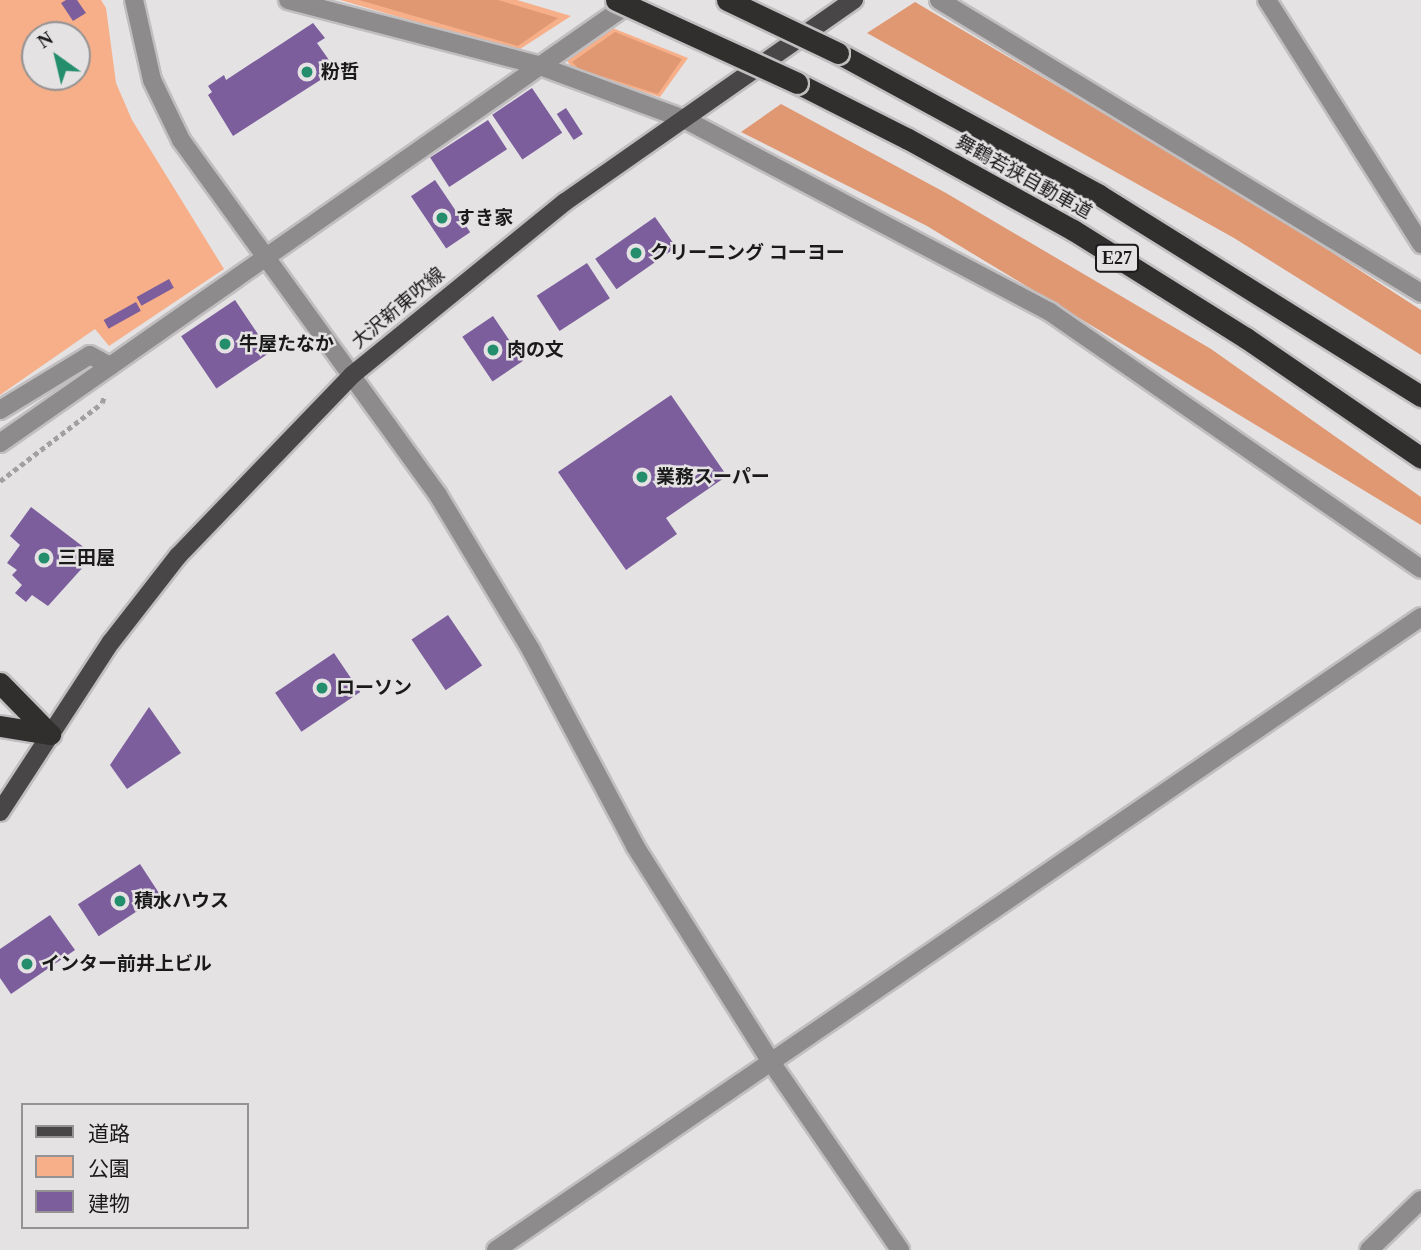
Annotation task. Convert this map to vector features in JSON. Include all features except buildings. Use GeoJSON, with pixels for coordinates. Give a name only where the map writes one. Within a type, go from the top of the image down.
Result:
{"type":"FeatureCollection","features":[{"type":"Feature","properties":{"kind":"highway","name":"舞鶴若狭自動車道"},"geometry":{"type":"LineString","coordinates":[[616,0],[797,83],[908,139],[1073,230],[1245,338],[1421,458]]}},
{"type":"Feature","properties":{"kind":"highway","name":"舞鶴若狭自動車道"},"geometry":{"type":"LineString","coordinates":[[727,0],[838,52],[1099,195],[1421,396]]}},
{"type":"Feature","properties":{"kind":"highway"},"geometry":{"type":"LineString","coordinates":[[0,683],[50,734]]}},
{"type":"Feature","properties":{"kind":"highway"},"geometry":{"type":"LineString","coordinates":[[0,726],[50,734]]}},
{"type":"Feature","properties":{"kind":"main road","name":"大沢新東吹線"},"geometry":{"type":"LineString","coordinates":[[0,812],[111,642],[178,555],[352,375],[486,263],[684,118],[855,0]]}},
{"type":"Feature","properties":{"kind":"street"},"geometry":{"type":"LineString","coordinates":[[134,0],[152,79],[167,114],[264,257],[438,495],[531,650],[635,846],[771,1062],[900,1250]]}},
{"type":"Feature","properties":{"kind":"street"},"geometry":{"type":"LineString","coordinates":[[288,0],[537,65],[684,118],[1050,312],[1421,569]]}},
{"type":"Feature","properties":{"kind":"street"},"geometry":{"type":"LineString","coordinates":[[0,443],[537,65],[634,0]]}},
{"type":"Feature","properties":{"kind":"street"},"geometry":{"type":"LineString","coordinates":[[939,0],[1421,293]]}},
{"type":"Feature","properties":{"kind":"street"},"geometry":{"type":"LineString","coordinates":[[1267,0],[1421,244]]}},
{"type":"Feature","properties":{"kind":"street"},"geometry":{"type":"LineString","coordinates":[[0,410],[90,355],[110,366]]}},
{"type":"Feature","properties":{"kind":"street"},"geometry":{"type":"LineString","coordinates":[[496,1250],[1421,617]]}},
{"type":"Feature","properties":{"kind":"street"},"geometry":{"type":"LineString","coordinates":[[1369,1250],[1421,1200]]}},
{"type":"Feature","properties":{"kind":"green space"},"geometry":{"type":"Polygon","coordinates":[[[0,0],[101,0],[106,8],[116,83],[132,120],[224,269],[109,346],[95,329],[0,395],[0,0]]]}},
{"type":"Feature","properties":{"kind":"green space"},"geometry":{"type":"Polygon","coordinates":[[[340,0],[517,0],[571,16],[517,51],[340,0]]]}},
{"type":"Feature","properties":{"kind":"green space"},"geometry":{"type":"Polygon","coordinates":[[[610,27],[688,58],[660,97],[573,69],[565,58],[610,27]]]}},
{"type":"Feature","properties":{"kind":"shaded area"},"geometry":{"type":"Polygon","coordinates":[[[359,0],[498,0],[558,18],[518,46],[359,0]]]}},
{"type":"Feature","properties":{"kind":"shaded area"},"geometry":{"type":"Polygon","coordinates":[[[915,2],[1259,205],[1421,310],[1421,355],[1234,238],[867,33],[915,2]]]}},
{"type":"Feature","properties":{"kind":"shaded area"},"geometry":{"type":"Polygon","coordinates":[[[615,32],[682,59],[658,94],[579,69],[572,62],[615,32]]]}},
{"type":"Feature","properties":{"kind":"shaded area"},"geometry":{"type":"Polygon","coordinates":[[[781,104],[946,193],[1211,349],[1421,497],[1421,525],[927,226],[741,132],[781,104]]]}},
{"type":"Feature","properties":{"kind":"place","name":"粉哲"},"geometry":{"type":"Point","coordinates":[307,72]}},
{"type":"Feature","properties":{"kind":"place","name":"すき家"},"geometry":{"type":"Point","coordinates":[442,218]}},
{"type":"Feature","properties":{"kind":"place","name":"クリーニング コーヨー"},"geometry":{"type":"Point","coordinates":[636,253]}},
{"type":"Feature","properties":{"kind":"place","name":"牛屋たなか"},"geometry":{"type":"Point","coordinates":[225,344]}},
{"type":"Feature","properties":{"kind":"place","name":"肉の文"},"geometry":{"type":"Point","coordinates":[493,350]}},
{"type":"Feature","properties":{"kind":"place","name":"業務スーパー"},"geometry":{"type":"Point","coordinates":[642,477]}},
{"type":"Feature","properties":{"kind":"place","name":"三田屋"},"geometry":{"type":"Point","coordinates":[44,558]}},
{"type":"Feature","properties":{"kind":"place","name":"ローソン"},"geometry":{"type":"Point","coordinates":[322,688]}},
{"type":"Feature","properties":{"kind":"place","name":"積水ハウス"},"geometry":{"type":"Point","coordinates":[120,901]}},
{"type":"Feature","properties":{"kind":"place","name":"インター前井上ビル"},"geometry":{"type":"Point","coordinates":[27,964]}}]}
